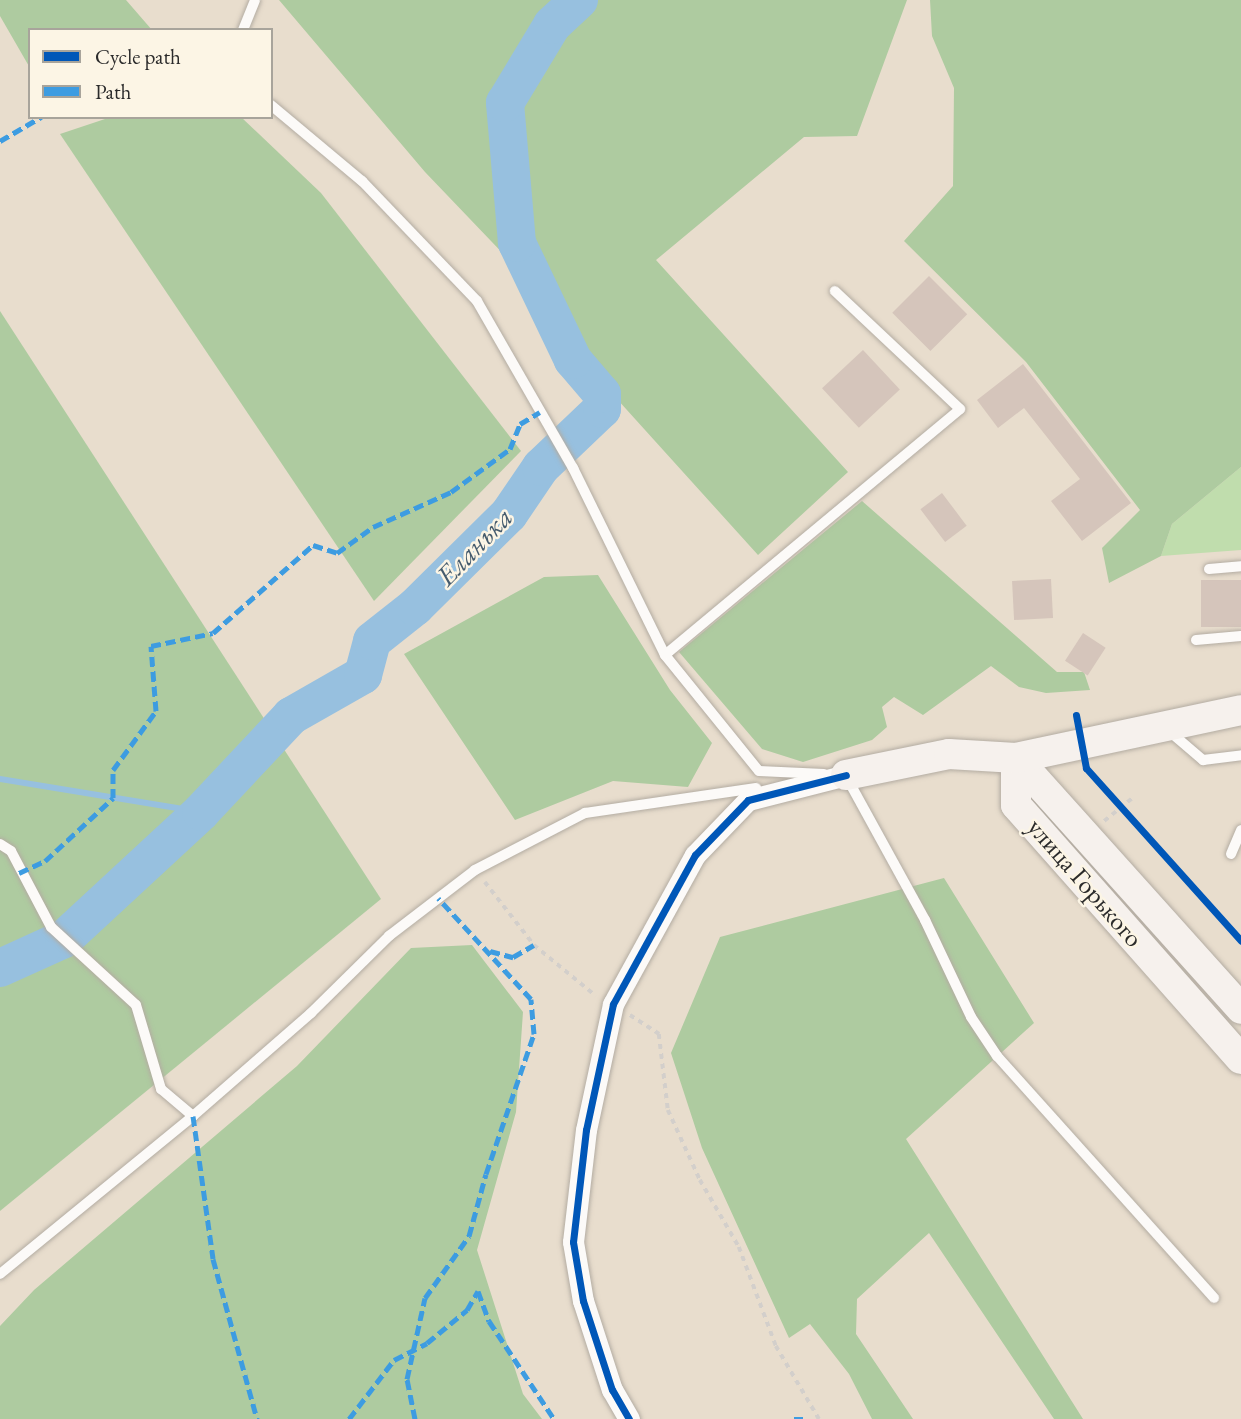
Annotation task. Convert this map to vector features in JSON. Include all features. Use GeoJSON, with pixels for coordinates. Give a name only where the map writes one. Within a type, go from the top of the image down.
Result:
{"type":"FeatureCollection","features":[{"type":"Feature","properties":{"kind":"main road"},"geometry":{"type":"LineString","coordinates":[[846,775],[949,754],[1016,758],[1241,710]]}},
{"type":"Feature","properties":{"kind":"main road","name":"улица Горького"},"geometry":{"type":"LineString","coordinates":[[1016,758],[1241,1009]]}},
{"type":"Feature","properties":{"kind":"main road","name":"улица Горького"},"geometry":{"type":"LineString","coordinates":[[1016,758],[1016,805],[1241,1059]]}},
{"type":"Feature","properties":{"kind":"street"},"geometry":{"type":"LineString","coordinates":[[629,1419],[612,1390],[583,1301],[573,1242],[586,1130],[613,1004],[695,855],[748,800],[846,775]]}},
{"type":"Feature","properties":{"kind":"lane"},"geometry":{"type":"LineString","coordinates":[[244,28],[255,0]]}},
{"type":"Feature","properties":{"kind":"lane"},"geometry":{"type":"LineString","coordinates":[[273,107],[362,181],[477,301],[573,468],[665,654],[759,771],[846,775]]}},
{"type":"Feature","properties":{"kind":"lane"},"geometry":{"type":"LineString","coordinates":[[665,654],[960,409],[835,290]]}},
{"type":"Feature","properties":{"kind":"lane"},"geometry":{"type":"LineString","coordinates":[[1209,569],[1241,566]]}},
{"type":"Feature","properties":{"kind":"lane"},"geometry":{"type":"LineString","coordinates":[[1196,640],[1241,636]]}},
{"type":"Feature","properties":{"kind":"lane"},"geometry":{"type":"LineString","coordinates":[[1164,727],[1203,760],[1241,754]]}},
{"type":"Feature","properties":{"kind":"lane"},"geometry":{"type":"LineString","coordinates":[[0,1274],[192,1116],[311,1013],[389,936],[475,870],[585,813],[846,775]]}},
{"type":"Feature","properties":{"kind":"lane"},"geometry":{"type":"LineString","coordinates":[[846,775],[925,920],[971,1017],[997,1056],[1214,1298]]}},
{"type":"Feature","properties":{"kind":"lane"},"geometry":{"type":"LineString","coordinates":[[1231,854],[1241,830]]}},
{"type":"Feature","properties":{"kind":"lane"},"geometry":{"type":"LineString","coordinates":[[0,844],[11,851],[51,927],[136,1005],[161,1089],[192,1116]]}},
{"type":"Feature","properties":{"kind":"path"},"geometry":{"type":"LineString","coordinates":[[1096,827],[1132,798]]}},
{"type":"Feature","properties":{"kind":"path"},"geometry":{"type":"LineString","coordinates":[[1114,799],[1130,817]]}},
{"type":"Feature","properties":{"kind":"path"},"geometry":{"type":"LineString","coordinates":[[475,870],[534,945],[588,992],[613,1004],[659,1034],[668,1110],[699,1180],[739,1247],[776,1346],[819,1419]]}},
{"type":"Feature","properties":{"kind":"green space"},"geometry":{"type":"Polygon","coordinates":[[[0,0],[126,0],[150,28],[28,28],[28,65],[0,16],[0,0]]]}},
{"type":"Feature","properties":{"kind":"green space"},"geometry":{"type":"Polygon","coordinates":[[[279,0],[907,0],[857,136],[804,137],[656,260],[848,472],[758,555],[617,399],[557,310],[425,172],[279,0]]]}},
{"type":"Feature","properties":{"kind":"green space"},"geometry":{"type":"Polygon","coordinates":[[[930,0],[1241,0],[1241,467],[1172,524],[1161,556],[1109,583],[1102,548],[1140,510],[1026,362],[904,241],[953,186],[954,88],[932,36],[930,0]]]}},
{"type":"Feature","properties":{"kind":"green space"},"geometry":{"type":"Polygon","coordinates":[[[105,119],[243,119],[321,193],[521,451],[374,601],[60,134],[105,119]]]}},
{"type":"Feature","properties":{"kind":"green space"},"geometry":{"type":"Polygon","coordinates":[[[0,311],[381,899],[0,1211],[0,311]]]}},
{"type":"Feature","properties":{"kind":"green space"},"geometry":{"type":"Polygon","coordinates":[[[1241,467],[1241,550],[1161,556],[1172,524],[1241,467]]]}},
{"type":"Feature","properties":{"kind":"green space"},"geometry":{"type":"Polygon","coordinates":[[[862,501],[1057,672],[1084,672],[1090,690],[1046,693],[1019,687],[991,666],[923,715],[894,697],[882,707],[887,727],[872,740],[803,762],[762,749],[679,652],[862,501]]]}},
{"type":"Feature","properties":{"kind":"green space"},"geometry":{"type":"Polygon","coordinates":[[[598,575],[670,690],[712,743],[688,787],[613,781],[515,820],[404,654],[544,577],[598,575]]]}},
{"type":"Feature","properties":{"kind":"green space"},"geometry":{"type":"Polygon","coordinates":[[[944,878],[1034,1023],[906,1139],[1083,1419],[1054,1419],[929,1233],[857,1299],[856,1334],[913,1419],[872,1419],[849,1374],[810,1324],[789,1338],[702,1148],[671,1053],[720,937],[944,878]]]}},
{"type":"Feature","properties":{"kind":"green space"},"geometry":{"type":"Polygon","coordinates":[[[472,945],[523,1012],[516,1112],[477,1250],[523,1394],[542,1419],[0,1419],[0,1326],[34,1290],[297,1066],[411,948],[472,945]]]}},
{"type":"Feature","properties":{"kind":"building"},"geometry":{"type":"Polygon","coordinates":[[[929,276],[967,314],[930,351],[892,313],[929,276]]]}},
{"type":"Feature","properties":{"kind":"building"},"geometry":{"type":"Polygon","coordinates":[[[863,350],[900,389],[859,428],[822,388],[863,350]]]}},
{"type":"Feature","properties":{"kind":"building"},"geometry":{"type":"Polygon","coordinates":[[[1023,364],[1131,503],[1082,541],[1051,501],[1080,479],[1024,408],[998,428],[977,400],[1023,364]]]}},
{"type":"Feature","properties":{"kind":"building"},"geometry":{"type":"Polygon","coordinates":[[[942,493],[967,526],[945,542],[920,509],[942,493]]]}},
{"type":"Feature","properties":{"kind":"building"},"geometry":{"type":"Polygon","coordinates":[[[1051,579],[1053,618],[1014,620],[1012,581],[1051,579]]]}},
{"type":"Feature","properties":{"kind":"building"},"geometry":{"type":"Polygon","coordinates":[[[1201,580],[1241,580],[1241,627],[1201,627],[1201,580]]]}},
{"type":"Feature","properties":{"kind":"building"},"geometry":{"type":"Polygon","coordinates":[[[1083,633],[1106,648],[1088,675],[1065,661],[1083,633]]]}},
{"type":"Feature","properties":{"kind":"waterway","name":"Еланька"},"geometry":{"type":"LineString","coordinates":[[0,968],[64,939],[201,812],[291,716],[363,675],[372,641],[415,607],[509,514],[541,467],[602,409],[602,394],[573,360],[517,243],[505,103],[552,25],[579,0]]}},
{"type":"Feature","properties":{"kind":"waterway"},"geometry":{"type":"LineString","coordinates":[[0,779],[201,812]]}},
{"type":"Feature","properties":{"kind":"marked path"},"geometry":{"type":"LineString","coordinates":[[0,141],[38,119]]}},
{"type":"Feature","properties":{"kind":"marked path"},"geometry":{"type":"LineString","coordinates":[[19,873],[45,861],[113,798],[113,770],[156,711],[151,646],[213,633],[313,545],[337,553],[373,527],[451,492],[510,449],[520,424],[540,412]]}},
{"type":"Feature","properties":{"kind":"marked path"},"geometry":{"type":"LineString","coordinates":[[415,1419],[407,1379],[425,1298],[469,1236],[486,1174],[534,1034],[531,999],[438,898]]}},
{"type":"Feature","properties":{"kind":"marked path"},"geometry":{"type":"LineString","coordinates":[[490,951],[513,957],[534,945]]}},
{"type":"Feature","properties":{"kind":"marked path"},"geometry":{"type":"LineString","coordinates":[[193,1116],[213,1259],[257,1419]]}},
{"type":"Feature","properties":{"kind":"marked path"},"geometry":{"type":"LineString","coordinates":[[478,1291],[489,1321],[554,1419]]}},
{"type":"Feature","properties":{"kind":"marked path"},"geometry":{"type":"LineString","coordinates":[[349,1419],[394,1360],[427,1343],[467,1310],[478,1291]]}},
{"type":"Feature","properties":{"kind":"marked path"},"geometry":{"type":"LineString","coordinates":[[794,1419],[803,1419]]}},
{"type":"Feature","properties":{"kind":"cycle path"},"geometry":{"type":"LineString","coordinates":[[1076,715],[1086,768],[1241,941]]}},
{"type":"Feature","properties":{"kind":"cycle path"},"geometry":{"type":"LineString","coordinates":[[629,1419],[612,1390],[583,1301],[573,1242],[586,1130],[613,1004],[695,855],[748,800],[846,775]]}}]}
